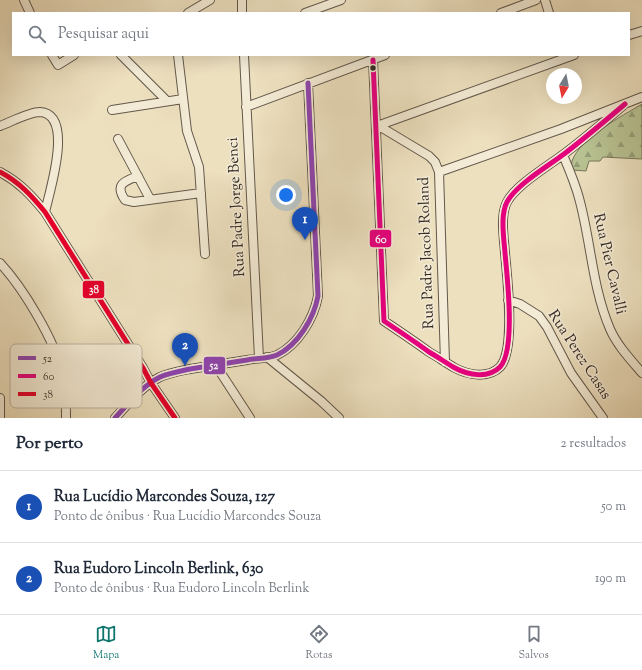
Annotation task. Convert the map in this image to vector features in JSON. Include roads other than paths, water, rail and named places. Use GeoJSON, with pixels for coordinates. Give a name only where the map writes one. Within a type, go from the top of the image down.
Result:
{"type":"FeatureCollection","features":[{"type":"Feature","properties":{"kind":"street"},"geometry":{"type":"LineString","coordinates":[[24,0],[30,12]]}},
{"type":"Feature","properties":{"kind":"street"},"geometry":{"type":"LineString","coordinates":[[190,12],[210,0]]}},
{"type":"Feature","properties":{"kind":"street"},"geometry":{"type":"LineString","coordinates":[[242,0],[242,12]]}},
{"type":"Feature","properties":{"kind":"street"},"geometry":{"type":"LineString","coordinates":[[308,12],[341,0]]}},
{"type":"Feature","properties":{"kind":"street"},"geometry":{"type":"LineString","coordinates":[[504,12],[536,0]]}},
{"type":"Feature","properties":{"kind":"street"},"geometry":{"type":"LineString","coordinates":[[545,0],[549,12]]}},
{"type":"Feature","properties":{"kind":"street"},"geometry":{"type":"LineString","coordinates":[[630,35],[642,31]]}},
{"type":"Feature","properties":{"kind":"street"},"geometry":{"type":"LineString","coordinates":[[52,56],[58,65],[72,56]]}},
{"type":"Feature","properties":{"kind":"street"},"geometry":{"type":"LineString","coordinates":[[122,56],[167,101]]}},
{"type":"Feature","properties":{"kind":"street"},"geometry":{"type":"LineString","coordinates":[[178,56],[187,131],[199,167],[205,254]]}},
{"type":"Feature","properties":{"kind":"street","name":"Rua Padre Jorge Benci"},"geometry":{"type":"LineString","coordinates":[[244,56],[246,107],[263,358]]}},
{"type":"Feature","properties":{"kind":"street"},"geometry":{"type":"LineString","coordinates":[[246,107],[383,56]]}},
{"type":"Feature","properties":{"kind":"street"},"geometry":{"type":"LineString","coordinates":[[377,126],[563,57]]}},
{"type":"Feature","properties":{"kind":"street"},"geometry":{"type":"LineString","coordinates":[[373,60],[377,126],[384,321],[445,362],[468,373],[480,375],[489,373],[500,366],[505,357],[508,341],[508,300],[503,232],[504,212],[507,203],[514,193],[530,179],[594,131],[626,104]]}},
{"type":"Feature","properties":{"kind":"street"},"geometry":{"type":"LineString","coordinates":[[142,392],[151,383],[168,374],[215,364],[263,358],[278,354],[288,348],[309,323],[315,309],[318,296],[308,83]]}},
{"type":"Feature","properties":{"kind":"street"},"geometry":{"type":"LineString","coordinates":[[439,172],[561,129],[642,97]]}},
{"type":"Feature","properties":{"kind":"street"},"geometry":{"type":"LineString","coordinates":[[112,110],[183,98]]}},
{"type":"Feature","properties":{"kind":"street"},"geometry":{"type":"LineString","coordinates":[[0,126],[40,112],[50,116],[57,127],[59,136],[58,150],[45,212]]}},
{"type":"Feature","properties":{"kind":"street","name":"Rua Padre Jacob Roland"},"geometry":{"type":"LineString","coordinates":[[377,126],[429,156],[435,162],[439,172],[445,362]]}},
{"type":"Feature","properties":{"kind":"street"},"geometry":{"type":"LineString","coordinates":[[118,139],[150,199]]}},
{"type":"Feature","properties":{"kind":"street","name":"Rua Pier Cavalli"},"geometry":{"type":"LineString","coordinates":[[563,155],[579,197],[589,252],[604,313],[618,344],[642,373]]}},
{"type":"Feature","properties":{"kind":"street"},"geometry":{"type":"LineString","coordinates":[[0,172],[26,190],[45,212],[128,344]]}},
{"type":"Feature","properties":{"kind":"street"},"geometry":{"type":"LineString","coordinates":[[138,176],[124,181],[122,184],[121,188],[125,200],[130,202],[201,193]]}},
{"type":"Feature","properties":{"kind":"street"},"geometry":{"type":"LineString","coordinates":[[0,263],[26,298],[53,344]]}},
{"type":"Feature","properties":{"kind":"street","name":"Rua Perez Casas"},"geometry":{"type":"LineString","coordinates":[[508,300],[530,309],[540,316],[548,327],[571,373],[603,418]]}},
{"type":"Feature","properties":{"kind":"street"},"geometry":{"type":"LineString","coordinates":[[263,358],[320,401],[339,418]]}},
{"type":"Feature","properties":{"kind":"street"},"geometry":{"type":"LineString","coordinates":[[215,364],[250,418]]}},
{"type":"Feature","properties":{"kind":"street"},"geometry":{"type":"LineString","coordinates":[[142,366],[174,418]]}},
{"type":"Feature","properties":{"kind":"street"},"geometry":{"type":"LineString","coordinates":[[0,398],[0,418]]}},
{"type":"Feature","properties":{"kind":"street"},"geometry":{"type":"LineString","coordinates":[[114,418],[125,408]]}},
{"type":"Feature","properties":{"kind":"place","name":"Rua Lucídio Marcondes Souza, 127"},"geometry":{"type":"Point","coordinates":[305,240]}},
{"type":"Feature","properties":{"kind":"place","name":"Rua Eudoro Lincoln Berlink, 630"},"geometry":{"type":"Point","coordinates":[185,366]}}]}
